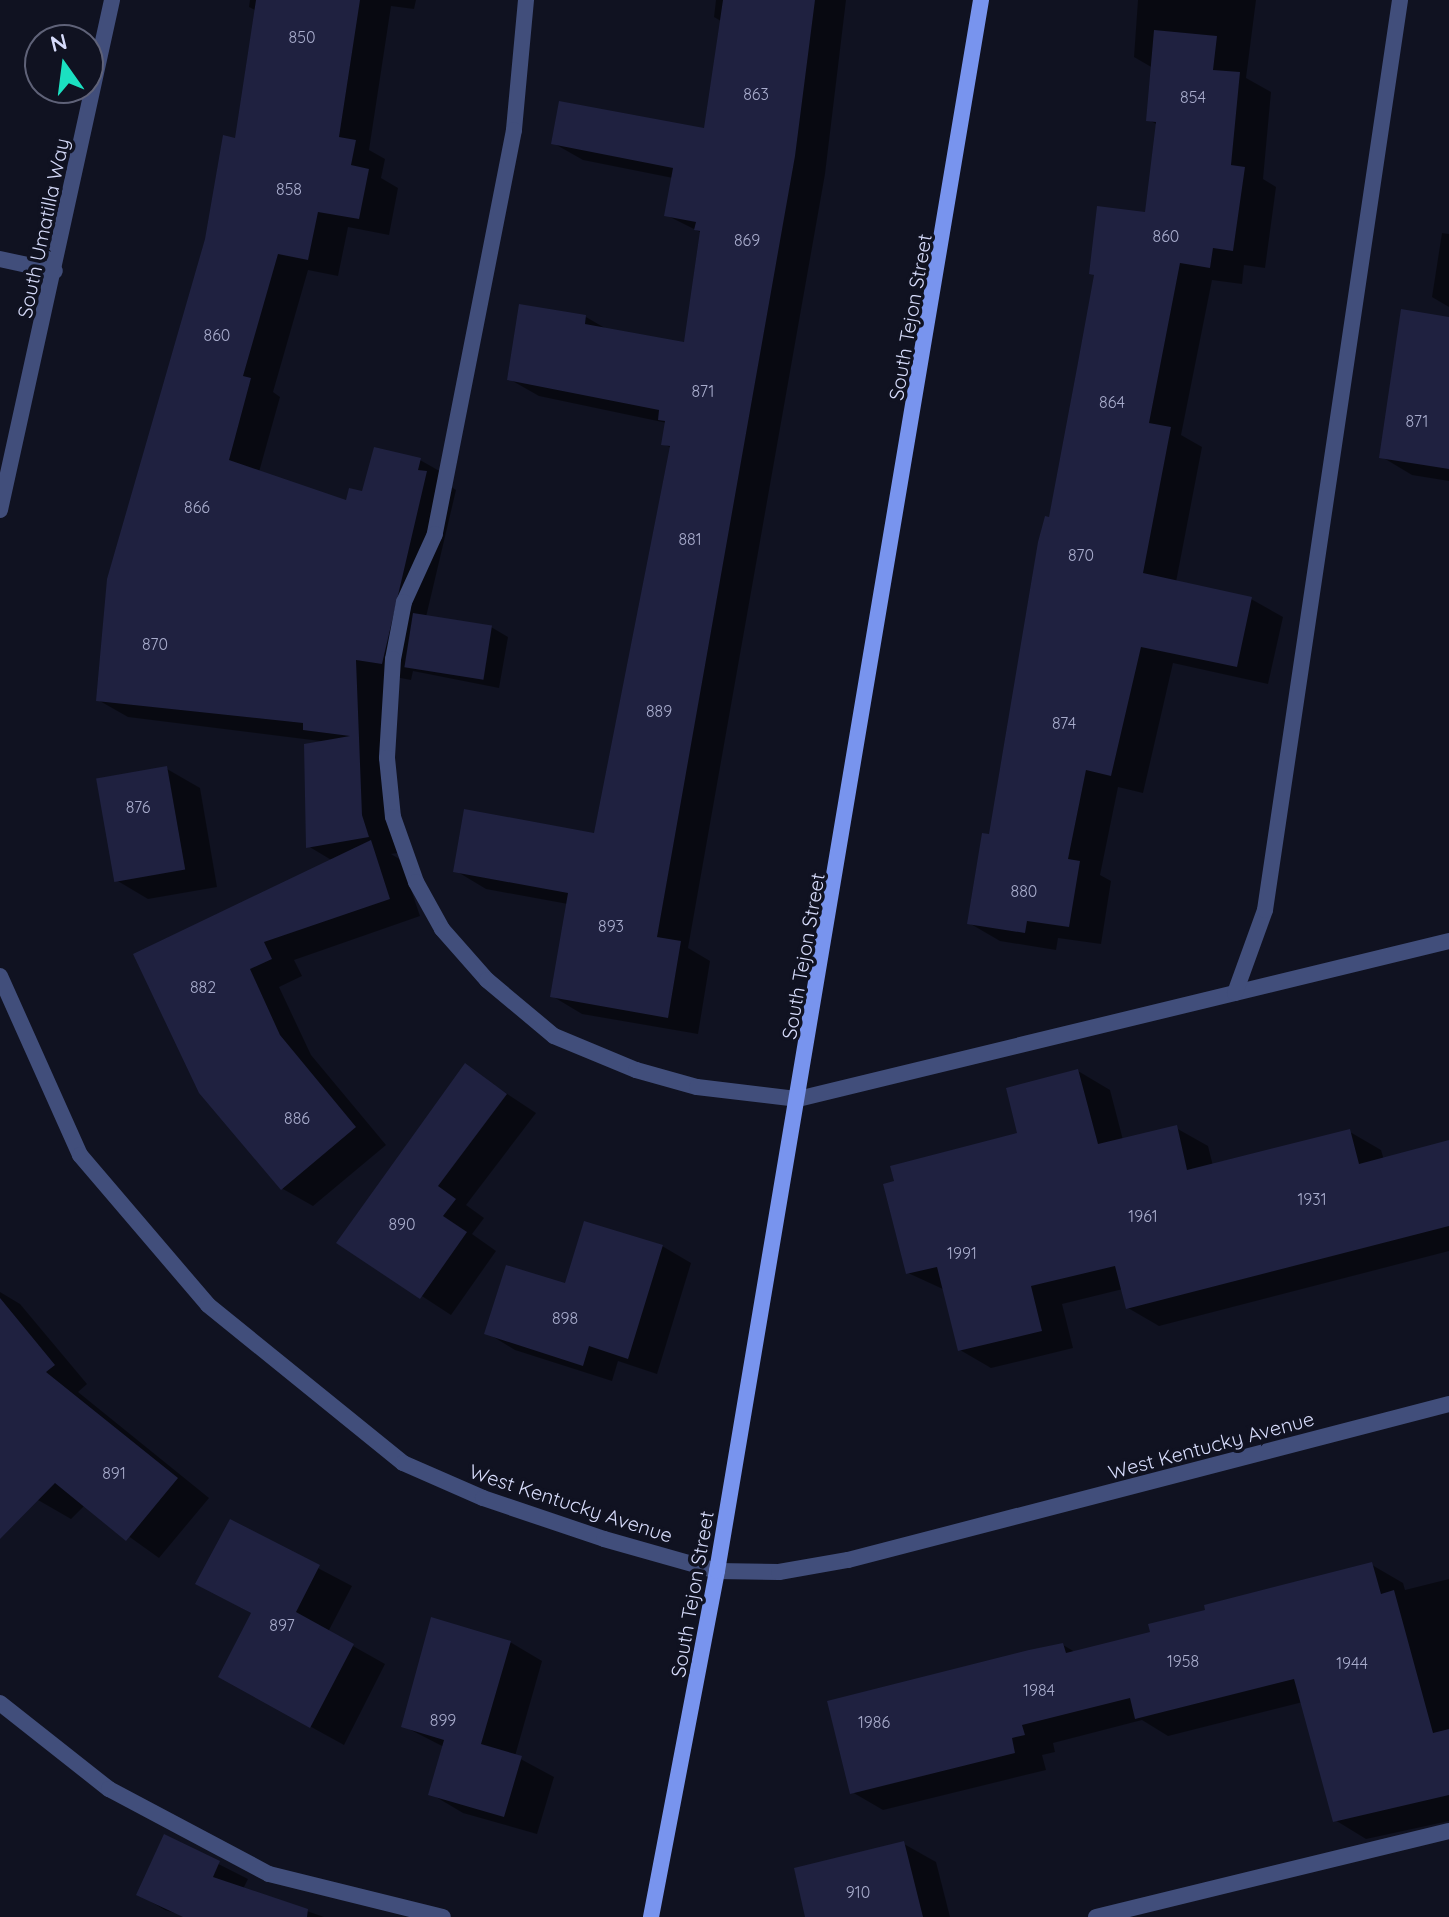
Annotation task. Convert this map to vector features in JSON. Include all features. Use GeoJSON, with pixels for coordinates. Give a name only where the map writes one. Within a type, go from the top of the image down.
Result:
{"type":"FeatureCollection","features":[{"type":"Feature","properties":{"kind":"street","name":"South Umatilla Way"},"geometry":{"type":"LineString","coordinates":[[0,510],[55,271],[112,0]]}},
{"type":"Feature","properties":{"kind":"street"},"geometry":{"type":"LineString","coordinates":[[526,0],[514,130],[438,519],[404,602],[393,659],[387,758],[393,817],[416,882],[442,929],[487,980],[554,1036],[636,1070],[697,1087],[798,1099],[1449,941]]}},
{"type":"Feature","properties":{"kind":"street","name":"South Tejon Street"},"geometry":{"type":"LineString","coordinates":[[651,1917],[717,1571],[981,0]]}},
{"type":"Feature","properties":{"kind":"street"},"geometry":{"type":"LineString","coordinates":[[1235,993],[1265,910],[1400,0]]}},
{"type":"Feature","properties":{"kind":"street"},"geometry":{"type":"LineString","coordinates":[[0,259],[55,271]]}},
{"type":"Feature","properties":{"kind":"street","name":"West Kentucky Avenue"},"geometry":{"type":"LineString","coordinates":[[0,976],[80,1155],[208,1305],[403,1463],[483,1498],[717,1571],[779,1572],[848,1560],[1449,1404]]}},
{"type":"Feature","properties":{"kind":"street"},"geometry":{"type":"LineString","coordinates":[[0,1703],[109,1789],[269,1874],[443,1917]]}},
{"type":"Feature","properties":{"kind":"street"},"geometry":{"type":"LineString","coordinates":[[1096,1917],[1449,1831]]}},
{"type":"Feature","properties":{"kind":"building"},"geometry":{"type":"Polygon","coordinates":[[[256,0],[360,0],[339,137],[356,140],[351,165],[369,169],[359,219],[318,212],[308,260],[278,254],[243,376],[251,378],[229,460],[346,500],[349,488],[362,491],[374,447],[421,458],[418,470],[427,471],[382,664],[356,660],[362,815],[369,837],[306,848],[304,744],[350,736],[303,730],[303,723],[96,701],[107,579],[205,239],[223,135],[235,138],[256,0]]]}},
{"type":"Feature","properties":{"kind":"building"},"geometry":{"type":"Polygon","coordinates":[[[723,0],[815,0],[795,156],[657,937],[681,941],[668,1018],[550,997],[568,893],[453,872],[464,809],[594,833],[670,446],[661,445],[665,421],[658,420],[659,410],[507,380],[519,304],[586,315],[585,324],[684,342],[700,231],[694,230],[696,222],[664,216],[673,168],[551,144],[559,101],[704,128],[723,0]]]}},
{"type":"Feature","properties":{"kind":"building"},"geometry":{"type":"Polygon","coordinates":[[[1154,30],[1217,36],[1213,70],[1240,72],[1231,165],[1245,167],[1233,251],[1213,248],[1210,268],[1180,263],[1149,423],[1171,427],[1143,573],[1252,597],[1237,667],[1141,647],[1111,776],[1086,770],[1068,859],[1080,861],[1069,927],[1027,921],[1025,933],[967,924],[982,833],[989,834],[1038,542],[1045,516],[1049,517],[1094,275],[1089,274],[1097,206],[1145,212],[1156,122],[1146,121],[1154,30]]]}},
{"type":"Feature","properties":{"kind":"building"},"geometry":{"type":"Polygon","coordinates":[[[1401,309],[1449,317],[1449,469],[1379,458],[1401,309]]]}},
{"type":"Feature","properties":{"kind":"building"},"geometry":{"type":"Polygon","coordinates":[[[413,613],[492,626],[483,680],[404,667],[413,613]]]}},
{"type":"Feature","properties":{"kind":"building"},"geometry":{"type":"Polygon","coordinates":[[[167,766],[185,869],[114,882],[96,779],[167,766]]]}},
{"type":"Feature","properties":{"kind":"building"},"geometry":{"type":"Polygon","coordinates":[[[371,840],[390,899],[264,942],[272,959],[250,969],[280,1035],[356,1127],[281,1190],[199,1093],[133,954],[371,840]]]}},
{"type":"Feature","properties":{"kind":"building"},"geometry":{"type":"Polygon","coordinates":[[[465,1063],[507,1094],[438,1186],[456,1199],[443,1216],[467,1232],[420,1299],[336,1243],[465,1063]]]}},
{"type":"Feature","properties":{"kind":"building"},"geometry":{"type":"Polygon","coordinates":[[[1078,1069],[1098,1144],[1177,1125],[1187,1170],[1350,1129],[1359,1164],[1449,1140],[1449,1226],[1126,1309],[1115,1266],[1031,1286],[1042,1331],[958,1351],[937,1267],[906,1274],[883,1184],[894,1181],[890,1166],[1017,1133],[1006,1088],[1078,1069]]]}},
{"type":"Feature","properties":{"kind":"building"},"geometry":{"type":"Polygon","coordinates":[[[584,1221],[663,1245],[628,1359],[589,1346],[583,1366],[484,1334],[506,1265],[565,1283],[584,1221]]]}},
{"type":"Feature","properties":{"kind":"building"},"geometry":{"type":"Polygon","coordinates":[[[0,1298],[55,1365],[46,1372],[178,1478],[126,1541],[55,1483],[0,1539],[0,1298]]]}},
{"type":"Feature","properties":{"kind":"building"},"geometry":{"type":"Polygon","coordinates":[[[230,1519],[320,1565],[296,1612],[354,1644],[310,1728],[218,1677],[251,1613],[195,1584],[230,1519]]]}},
{"type":"Feature","properties":{"kind":"building"},"geometry":{"type":"Polygon","coordinates":[[[1372,1562],[1381,1594],[1394,1590],[1433,1733],[1449,1729],[1449,1795],[1333,1822],[1294,1679],[1135,1719],[1130,1698],[1022,1725],[1025,1735],[1012,1738],[1015,1753],[850,1794],[827,1701],[1029,1650],[1063,1643],[1066,1653],[1150,1632],[1148,1624],[1205,1610],[1204,1605],[1372,1562]]]}},
{"type":"Feature","properties":{"kind":"building"},"geometry":{"type":"Polygon","coordinates":[[[431,1617],[511,1641],[481,1744],[522,1756],[504,1817],[428,1795],[444,1740],[401,1727],[431,1617]]]}},
{"type":"Feature","properties":{"kind":"building"},"geometry":{"type":"Polygon","coordinates":[[[164,1834],[220,1861],[213,1877],[308,1909],[307,1917],[183,1917],[136,1895],[164,1834]]]}},
{"type":"Feature","properties":{"kind":"building"},"geometry":{"type":"Polygon","coordinates":[[[904,1841],[923,1917],[805,1917],[794,1868],[904,1841]]]}}]}
